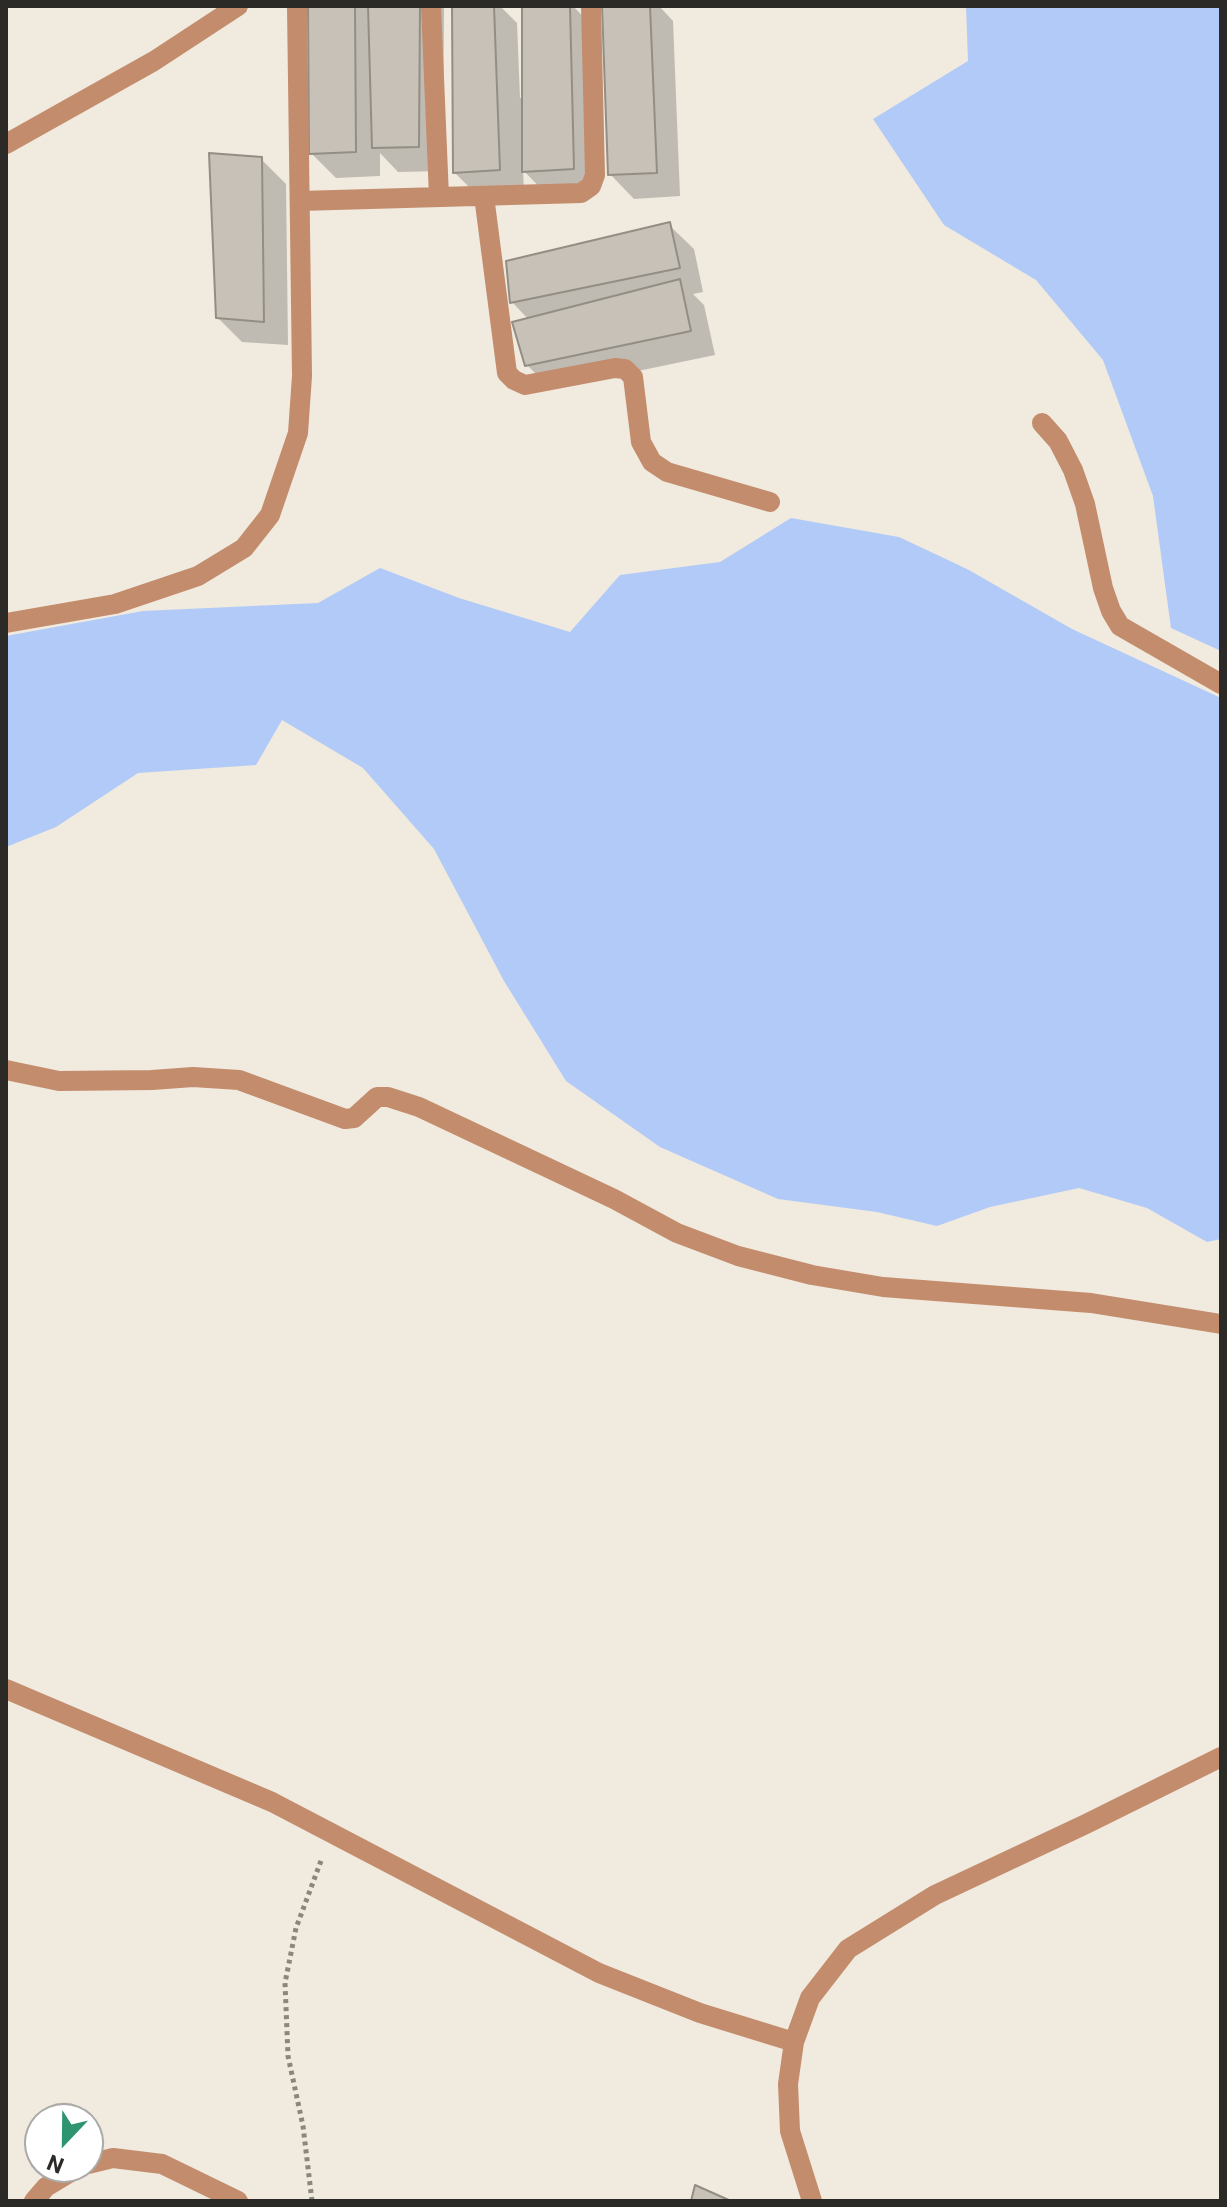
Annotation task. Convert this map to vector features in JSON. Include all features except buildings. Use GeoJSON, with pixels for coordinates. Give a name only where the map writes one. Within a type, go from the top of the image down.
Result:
{"type":"FeatureCollection","features":[{"type":"Feature","properties":{"kind":"street"},"geometry":{"type":"LineString","coordinates":[[6,144],[154,61],[237,6]]}},
{"type":"Feature","properties":{"kind":"street"},"geometry":{"type":"LineString","coordinates":[[6,623],[115,604],[198,576],[244,548],[270,515],[298,433],[302,376],[297,6]]}},
{"type":"Feature","properties":{"kind":"street"},"geometry":{"type":"LineString","coordinates":[[431,6],[439,197]]}},
{"type":"Feature","properties":{"kind":"street"},"geometry":{"type":"LineString","coordinates":[[300,201],[581,193],[591,186],[595,175],[591,6]]}},
{"type":"Feature","properties":{"kind":"street"},"geometry":{"type":"LineString","coordinates":[[484,196],[507,373],[525,385],[615,368],[625,369],[633,377],[641,442],[652,462],[667,472],[770,502]]}},
{"type":"Feature","properties":{"kind":"street"},"geometry":{"type":"LineString","coordinates":[[1042,423],[1058,441],[1073,470],[1085,504],[1103,588],[1120,626],[1221,684]]}},
{"type":"Feature","properties":{"kind":"street"},"geometry":{"type":"LineString","coordinates":[[6,1070],[59,1081],[193,1077],[239,1080],[345,1119],[354,1118],[377,1097],[388,1097],[419,1107],[614,1199],[677,1233],[738,1256],[812,1275],[883,1287],[1091,1303],[1221,1324]]}},
{"type":"Feature","properties":{"kind":"street"},"geometry":{"type":"LineString","coordinates":[[6,1689],[272,1802],[599,1973],[700,2013],[794,2042]]}},
{"type":"Feature","properties":{"kind":"street"},"geometry":{"type":"LineString","coordinates":[[812,2201],[790,2131],[788,2084],[794,2042],[810,1998],[848,1949],[935,1895],[1221,1757]]}},
{"type":"Feature","properties":{"kind":"street"},"geometry":{"type":"LineString","coordinates":[[104,2160],[113,2158],[162,2164],[238,2201]]}},
{"type":"Feature","properties":{"kind":"street"},"geometry":{"type":"LineString","coordinates":[[34,2201],[53,2183]]}},
{"type":"Feature","properties":{"kind":"path"},"geometry":{"type":"LineString","coordinates":[[312,2201],[303,2126],[288,2056],[285,1983],[296,1928],[332,1833]]}},
{"type":"Feature","properties":{"kind":"water"},"geometry":{"type":"Polygon","coordinates":[[[966,6],[1221,6],[1221,651],[1171,628],[1153,496],[1103,360],[1036,280],[944,225],[873,119],[968,61],[966,6]]]}},
{"type":"Feature","properties":{"kind":"water"},"geometry":{"type":"Polygon","coordinates":[[[791,518],[899,537],[967,569],[1072,629],[1221,698],[1221,1239],[1207,1242],[1147,1208],[1079,1188],[990,1207],[937,1226],[877,1212],[778,1199],[660,1147],[566,1081],[504,981],[434,849],[363,768],[282,720],[256,765],[138,773],[56,827],[6,847],[6,636],[143,611],[318,603],[380,568],[459,598],[570,632],[620,575],[720,562],[791,518]]]}}]}
